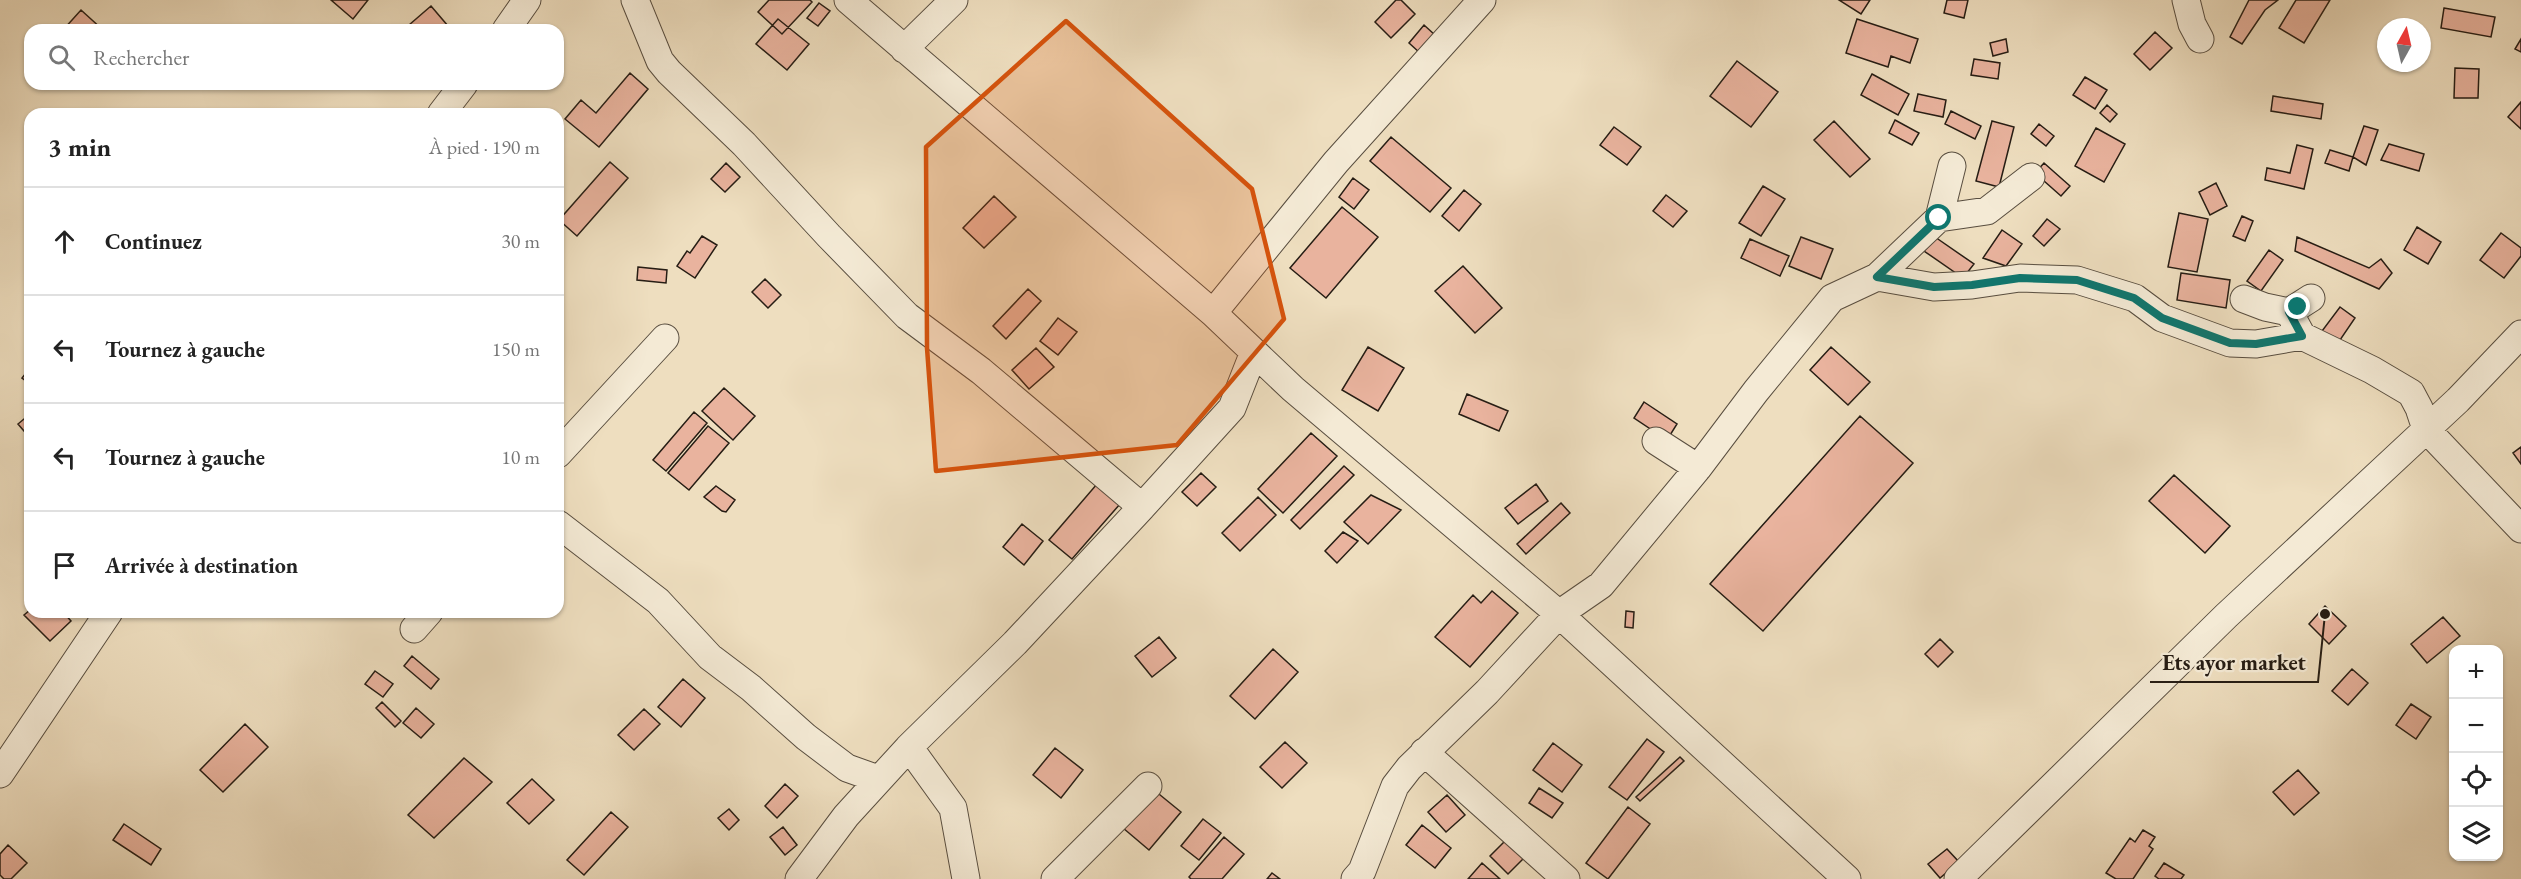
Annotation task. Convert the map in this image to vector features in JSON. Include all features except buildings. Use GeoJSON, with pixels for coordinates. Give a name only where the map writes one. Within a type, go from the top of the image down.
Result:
{"type":"FeatureCollection","features":[{"type":"Feature","properties":{"kind":"street"},"geometry":{"type":"LineString","coordinates":[[510,24],[527,0]]}},
{"type":"Feature","properties":{"kind":"street"},"geometry":{"type":"LineString","coordinates":[[635,0],[660,61],[669,72],[744,144],[820,227],[907,316],[981,371],[1142,507]]}},
{"type":"Feature","properties":{"kind":"street"},"geometry":{"type":"LineString","coordinates":[[849,0],[1213,313],[1293,389],[1558,614],[1847,879]]}},
{"type":"Feature","properties":{"kind":"street"},"geometry":{"type":"LineString","coordinates":[[904,49],[954,0]]}},
{"type":"Feature","properties":{"kind":"street"},"geometry":{"type":"LineString","coordinates":[[1213,313],[1336,162],[1482,0]]}},
{"type":"Feature","properties":{"kind":"street"},"geometry":{"type":"LineString","coordinates":[[2186,0],[2192,24],[2200,39]]}},
{"type":"Feature","properties":{"kind":"street"},"geometry":{"type":"LineString","coordinates":[[446,108],[459,90]]}},
{"type":"Feature","properties":{"kind":"street"},"geometry":{"type":"LineString","coordinates":[[1355,879],[1362,871],[1395,786],[1424,752],[1487,692],[1558,614],[1601,585],[1698,468],[1756,391],[1832,298],[1877,277],[1939,218],[1952,166]]}},
{"type":"Feature","properties":{"kind":"street"},"geometry":{"type":"LineString","coordinates":[[1939,218],[1988,211],[2031,177]]}},
{"type":"Feature","properties":{"kind":"street"},"geometry":{"type":"LineString","coordinates":[[1877,277],[1934,287],[1972,285],[2020,278],[2077,280],[2134,298],[2162,318],[2230,343],[2256,344],[2302,336],[2372,370],[2411,393],[2420,408],[2426,429],[2521,529]]}},
{"type":"Feature","properties":{"kind":"street"},"geometry":{"type":"LineString","coordinates":[[2244,299],[2265,307],[2300,305],[2302,336]]}},
{"type":"Feature","properties":{"kind":"street"},"geometry":{"type":"LineString","coordinates":[[1958,879],[2226,616],[2458,400],[2521,334]]}},
{"type":"Feature","properties":{"kind":"street"},"geometry":{"type":"LineString","coordinates":[[564,447],[665,338]]}},
{"type":"Feature","properties":{"kind":"street"},"geometry":{"type":"LineString","coordinates":[[799,879],[846,816],[878,779],[1031,626],[1232,408],[1254,352]]}},
{"type":"Feature","properties":{"kind":"street"},"geometry":{"type":"LineString","coordinates":[[1656,441],[1698,468]]}},
{"type":"Feature","properties":{"kind":"street"},"geometry":{"type":"LineString","coordinates":[[564,529],[658,601],[710,657],[751,688],[806,737],[847,768],[878,779]]}},
{"type":"Feature","properties":{"kind":"street"},"geometry":{"type":"LineString","coordinates":[[0,774],[105,618]]}},
{"type":"Feature","properties":{"kind":"street"},"geometry":{"type":"LineString","coordinates":[[909,747],[953,808],[966,879]]}},
{"type":"Feature","properties":{"kind":"street"},"geometry":{"type":"LineString","coordinates":[[1424,752],[1566,879]]}},
{"type":"Feature","properties":{"kind":"street"},"geometry":{"type":"LineString","coordinates":[[1055,879],[1148,786]]}},
{"type":"Feature","properties":{"kind":"highlighted area"},"geometry":{"type":"Polygon","coordinates":[[[1066,21],[1252,189],[1284,319],[1177,445],[936,471],[927,348],[926,147],[1066,21]]]}},
{"type":"Feature","properties":{"kind":"place","name":"Ets ayor market"},"geometry":{"type":"Point","coordinates":[2325,614]}},
{"type":"Feature","properties":{"kind":"route"},"geometry":{"type":"LineString","coordinates":[[1939,218],[1877,277],[1934,287],[1972,285],[2020,278],[2077,280],[2134,298],[2162,318],[2230,343],[2256,344],[2302,336],[2289,312],[2298,307]]}}]}
